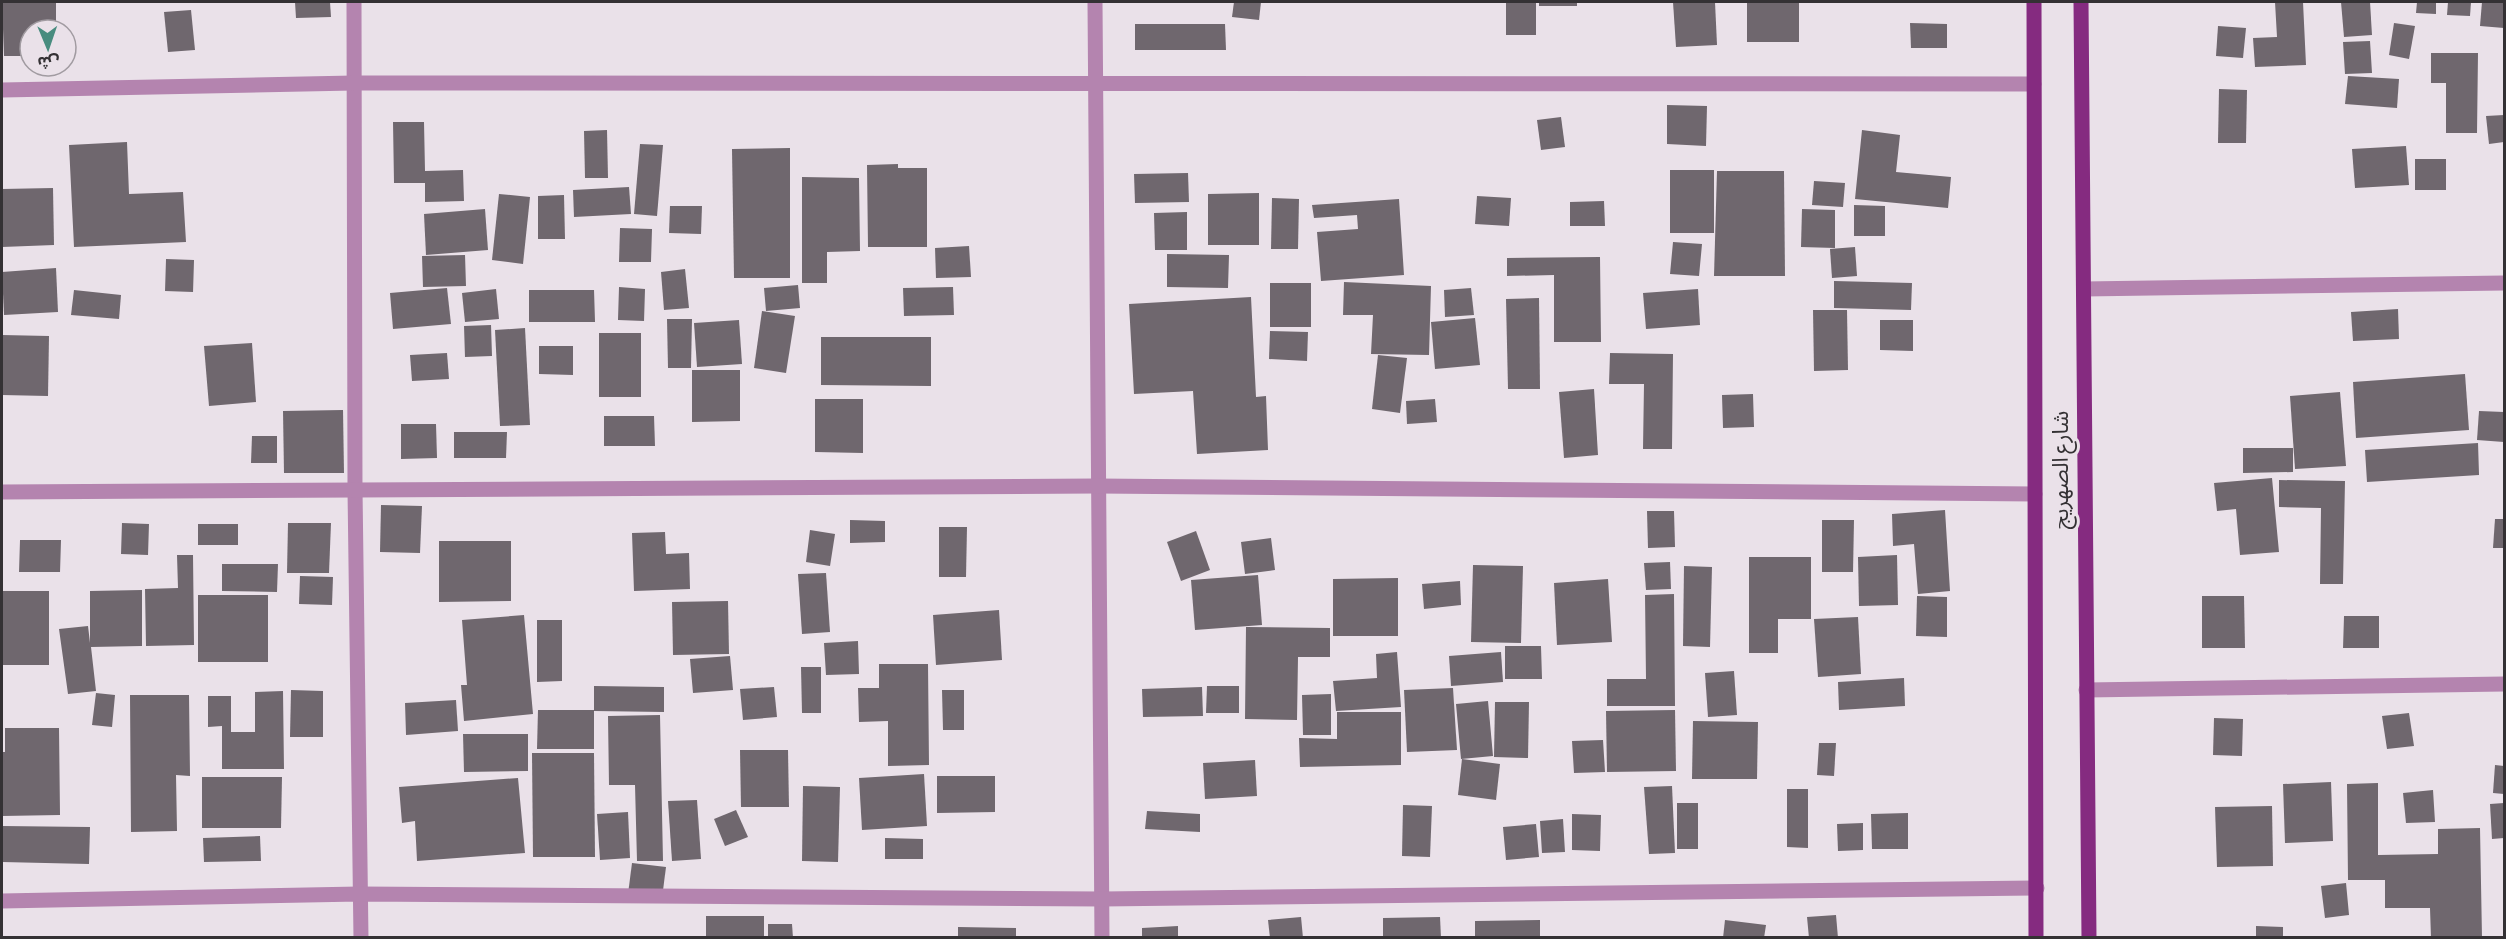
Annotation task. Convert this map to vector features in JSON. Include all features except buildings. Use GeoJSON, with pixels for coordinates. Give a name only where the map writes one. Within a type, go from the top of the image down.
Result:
{"type":"FeatureCollection","features":[{"type":"Feature","properties":{"kind":"main road"},"geometry":{"type":"LineString","coordinates":[[2034,2],[2036,938]]}},
{"type":"Feature","properties":{"kind":"main road","name":"شارع الصهريج"},"geometry":{"type":"LineString","coordinates":[[2081,2],[2089,938]]}},
{"type":"Feature","properties":{"kind":"street"},"geometry":{"type":"LineString","coordinates":[[354,2],[355,489],[361,938]]}},
{"type":"Feature","properties":{"kind":"street"},"geometry":{"type":"LineString","coordinates":[[1095,2],[1102,938]]}},
{"type":"Feature","properties":{"kind":"street"},"geometry":{"type":"LineString","coordinates":[[2,90],[354,83],[2034,84]]}},
{"type":"Feature","properties":{"kind":"street"},"geometry":{"type":"LineString","coordinates":[[2084,289],[2505,283]]}},
{"type":"Feature","properties":{"kind":"street"},"geometry":{"type":"LineString","coordinates":[[2,492],[1097,486],[2035,494]]}},
{"type":"Feature","properties":{"kind":"street"},"geometry":{"type":"LineString","coordinates":[[2086,690],[2505,684]]}},
{"type":"Feature","properties":{"kind":"street"},"geometry":{"type":"LineString","coordinates":[[2,901],[359,894],[1102,899],[2037,888]]}}]}
